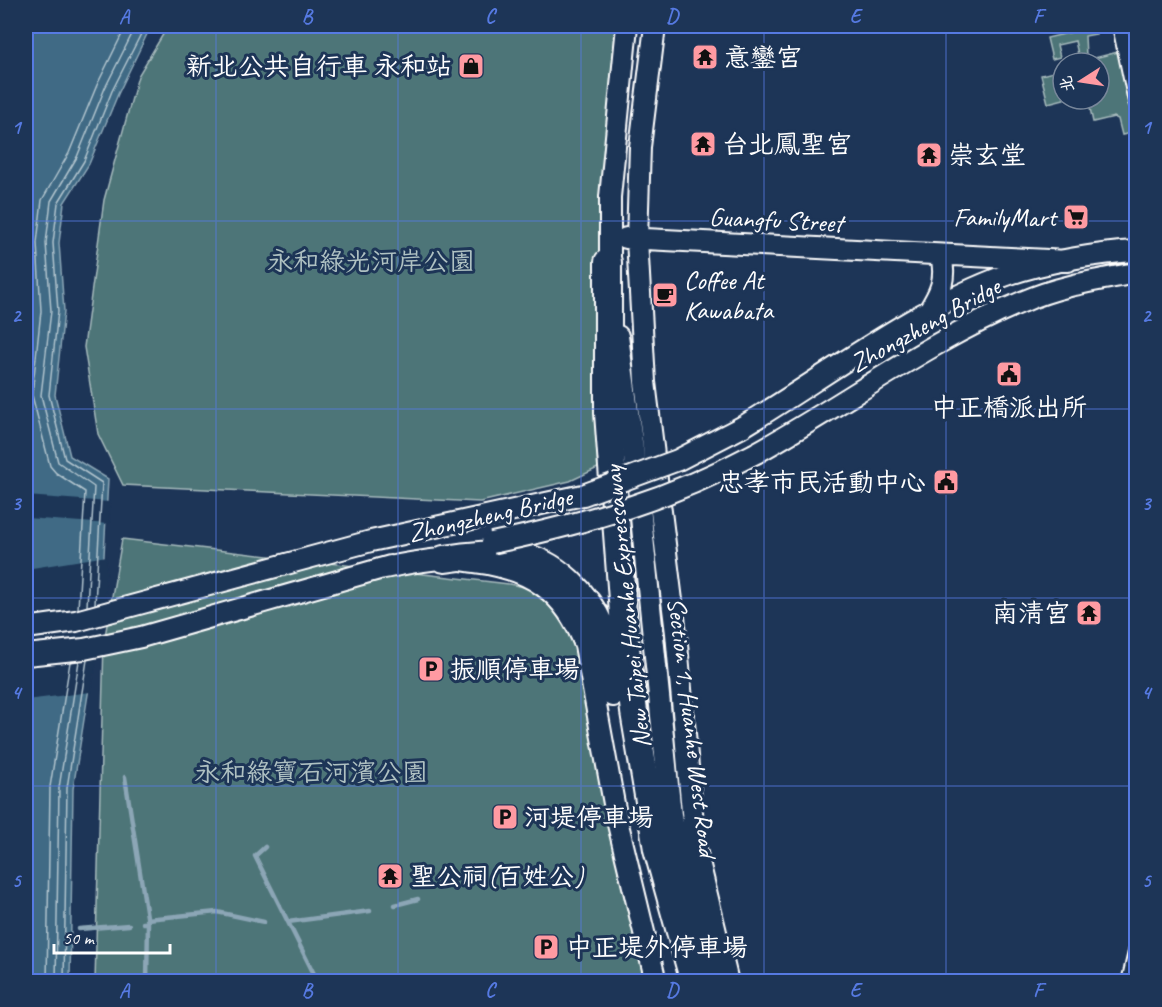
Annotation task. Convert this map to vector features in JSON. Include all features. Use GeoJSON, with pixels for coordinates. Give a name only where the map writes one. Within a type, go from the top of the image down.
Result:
{"type":"FeatureCollection","features":[{"type":"Feature","properties":{"kind":"highway","name":"New Taipei Huanhe Expressaway"},"geometry":{"type":"LineString","coordinates":[[608,262],[608,413],[625,640],[657,849],[694,981]]}},
{"type":"Feature","properties":{"kind":"highway"},"geometry":{"type":"LineString","coordinates":[[444,559],[490,553],[520,556],[548,565],[571,585],[602,629],[610,663],[628,779],[682,981]]}},
{"type":"Feature","properties":{"kind":"main road","name":"Section 1, Huanhe West Road"},"geometry":{"type":"LineString","coordinates":[[627,26],[608,237],[608,262],[630,442],[638,487],[671,815],[710,981]]}},
{"type":"Feature","properties":{"kind":"main road","name":"Section 1, Huanhe West Road"},"geometry":{"type":"LineString","coordinates":[[655,26],[640,147],[637,239],[645,382],[676,633],[695,845],[728,981]]}},
{"type":"Feature","properties":{"kind":"main road","name":"Guangfu Street"},"geometry":{"type":"LineString","coordinates":[[608,237],[1068,261]]}},
{"type":"Feature","properties":{"kind":"main road"},"geometry":{"type":"LineString","coordinates":[[1068,261],[1137,251]]}},
{"type":"Feature","properties":{"kind":"main road"},"geometry":{"type":"LineString","coordinates":[[927,312],[939,296],[944,281],[941,256]]}},
{"type":"Feature","properties":{"kind":"main road","name":"Zhongzheng Bridge"},"geometry":{"type":"LineString","coordinates":[[26,628],[76,621],[371,541],[583,495],[678,460],[742,427],[927,312],[1008,275],[1068,261]]}},
{"type":"Feature","properties":{"kind":"main road","name":"Zhongzheng Bridge"},"geometry":{"type":"LineString","coordinates":[[26,655],[84,649],[141,637],[379,569],[566,527],[634,508],[683,489],[756,453],[948,339],[1022,302],[1078,284],[1137,273]]}},
{"type":"Feature","properties":{"kind":"main road"},"geometry":{"type":"LineString","coordinates":[[379,569],[444,559],[492,564],[519,572],[542,583],[564,604],[577,624],[590,667],[616,820],[656,981]]}},
{"type":"Feature","properties":{"kind":"street"},"geometry":{"type":"LineString","coordinates":[[1120,26],[1137,102]]}},
{"type":"Feature","properties":{"kind":"street"},"geometry":{"type":"LineString","coordinates":[[1129,981],[1137,952]]}},
{"type":"Feature","properties":{"kind":"green space","name":"永和綠光河岸公園"},"geometry":{"type":"Polygon","coordinates":[[[168,26],[626,26],[602,466],[570,481],[480,502],[123,485],[98,434],[84,347],[104,200],[138,76],[168,26]]]}},
{"type":"Feature","properties":{"kind":"green space"},"geometry":{"type":"Polygon","coordinates":[[[1094,27],[1096,34],[1085,36],[1086,51],[1077,51],[1075,41],[1057,45],[1058,51],[1051,51],[1051,55],[1047,38],[1094,27]]]}},
{"type":"Feature","properties":{"kind":"green space"},"geometry":{"type":"Polygon","coordinates":[[[1118,52],[1136,132],[1122,135],[1118,119],[1114,117],[1093,122],[1091,111],[1111,111],[1111,54],[1118,52]]]}},
{"type":"Feature","properties":{"kind":"green space"},"geometry":{"type":"Polygon","coordinates":[[[1051,73],[1051,102],[1048,103],[1041,75],[1051,73]]]}},
{"type":"Feature","properties":{"kind":"green space","name":"永和綠寶石河濱公園"},"geometry":{"type":"Polygon","coordinates":[[[122,539],[509,584],[579,598],[658,981],[95,982],[104,642],[122,539]]]}},
{"type":"Feature","properties":{"kind":"water"},"geometry":{"type":"Polygon","coordinates":[[[26,26],[151,26],[118,94],[89,164],[64,203],[59,243],[64,311],[55,395],[70,456],[108,479],[101,612],[73,789],[70,982],[26,981],[26,26]]]}},
{"type":"Feature","properties":{"kind":"pier"},"geometry":{"type":"Polygon","coordinates":[[[26,496],[110,502],[109,524],[26,518],[26,496]]]}},
{"type":"Feature","properties":{"kind":"pier"},"geometry":{"type":"Polygon","coordinates":[[[107,556],[104,612],[91,692],[26,700],[26,569],[107,556]]]}},
{"type":"Feature","properties":{"kind":"waterway"},"geometry":{"type":"LineString","coordinates":[[125,777],[148,923],[143,923]]}},
{"type":"Feature","properties":{"kind":"waterway"},"geometry":{"type":"LineString","coordinates":[[265,847],[255,856],[318,982]]}},
{"type":"Feature","properties":{"kind":"waterway"},"geometry":{"type":"LineString","coordinates":[[395,905],[418,899]]}},
{"type":"Feature","properties":{"kind":"waterway"},"geometry":{"type":"LineString","coordinates":[[288,922],[370,911]]}},
{"type":"Feature","properties":{"kind":"waterway"},"geometry":{"type":"LineString","coordinates":[[147,919],[217,912],[264,922]]}},
{"type":"Feature","properties":{"kind":"waterway"},"geometry":{"type":"LineString","coordinates":[[147,982],[148,923]]}},
{"type":"Feature","properties":{"kind":"waterway"},"geometry":{"type":"LineString","coordinates":[[79,929],[129,925]]}},
{"type":"Feature","properties":{"kind":"place","name":"意鑾宮"},"geometry":{"type":"Point","coordinates":[705,57]}},
{"type":"Feature","properties":{"kind":"place","name":"新北公共自行車 永和站"},"geometry":{"type":"Point","coordinates":[471,66]}},
{"type":"Feature","properties":{"kind":"place","name":"台北鳳聖宮"},"geometry":{"type":"Point","coordinates":[703,144]}},
{"type":"Feature","properties":{"kind":"place","name":"崇玄堂"},"geometry":{"type":"Point","coordinates":[929,155]}},
{"type":"Feature","properties":{"kind":"place","name":"FamilyMart"},"geometry":{"type":"Point","coordinates":[1076,217]}},
{"type":"Feature","properties":{"kind":"place","name":"Coffee At Kawabata"},"geometry":{"type":"Point","coordinates":[665,295]}},
{"type":"Feature","properties":{"kind":"place","name":"中正橋派出所"},"geometry":{"type":"Point","coordinates":[1009,374]}},
{"type":"Feature","properties":{"kind":"place","name":"忠孝市民活動中心"},"geometry":{"type":"Point","coordinates":[946,482]}},
{"type":"Feature","properties":{"kind":"place","name":"南清宮"},"geometry":{"type":"Point","coordinates":[1089,613]}},
{"type":"Feature","properties":{"kind":"place","name":"振順停車場"},"geometry":{"type":"Point","coordinates":[431,669]}},
{"type":"Feature","properties":{"kind":"place","name":"河堤停車場"},"geometry":{"type":"Point","coordinates":[505,817]}},
{"type":"Feature","properties":{"kind":"place","name":"聖公祠(百姓公)"},"geometry":{"type":"Point","coordinates":[390,876]}},
{"type":"Feature","properties":{"kind":"place","name":"中正堤外停車場"},"geometry":{"type":"Point","coordinates":[546,947]}}]}
